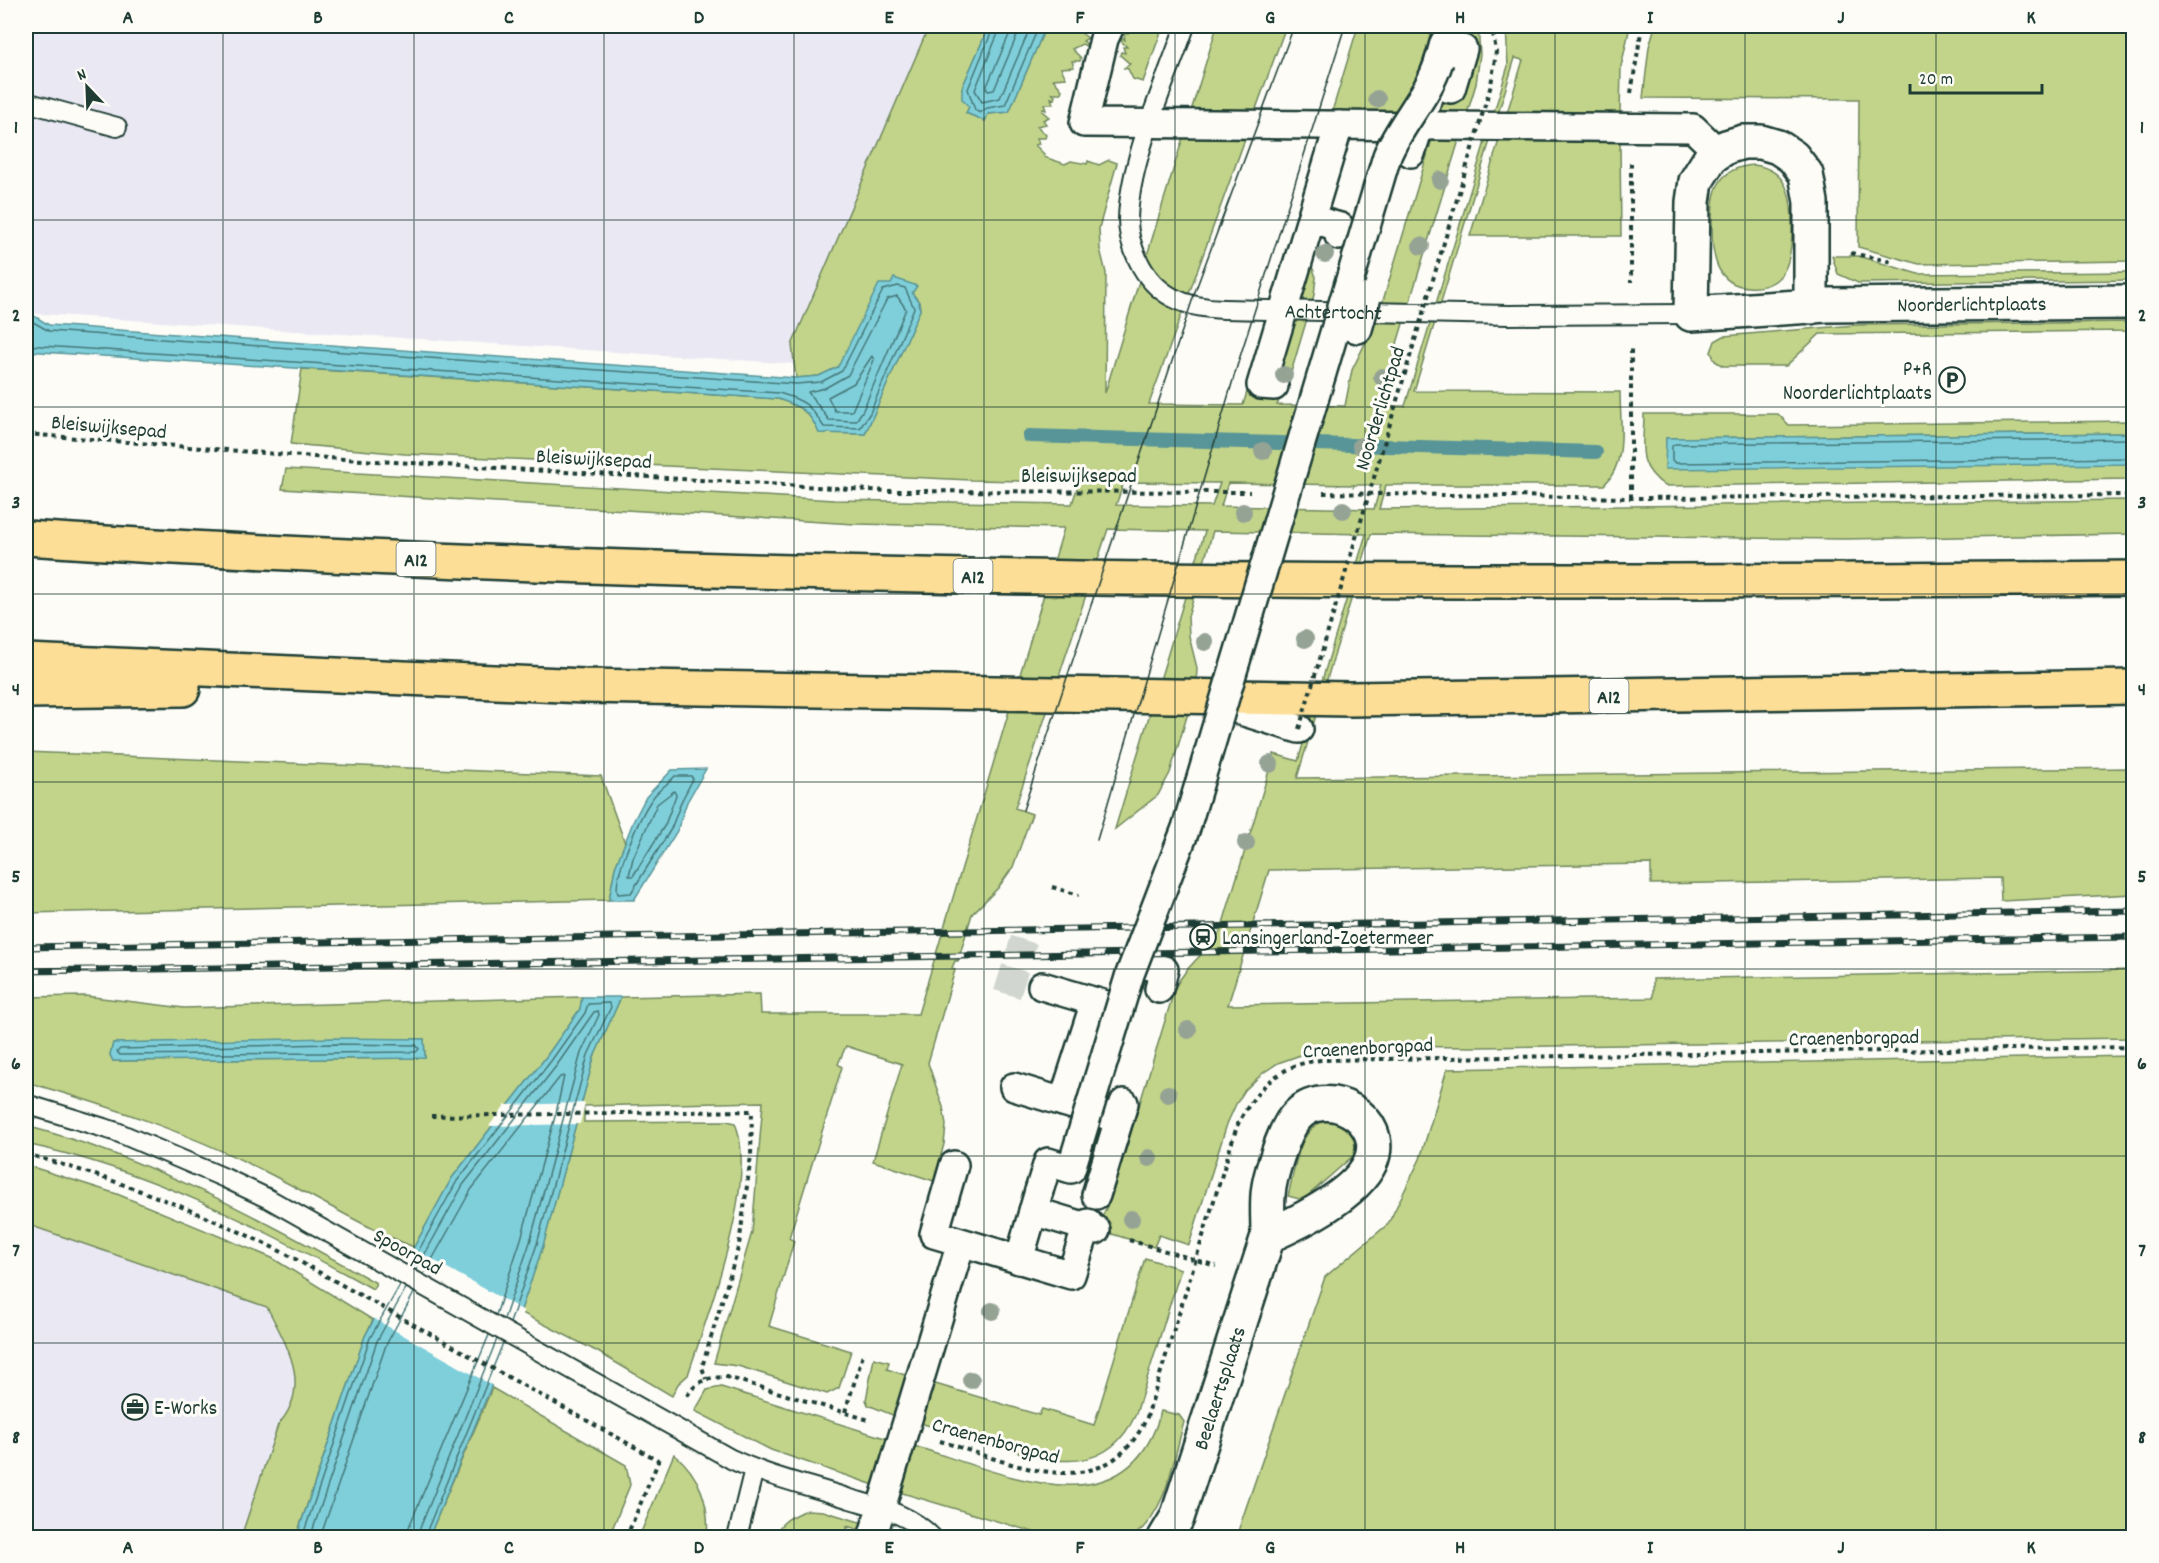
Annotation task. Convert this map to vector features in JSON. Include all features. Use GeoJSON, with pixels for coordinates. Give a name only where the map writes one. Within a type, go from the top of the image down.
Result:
{"type":"FeatureCollection","features":[{"type":"Feature","properties":{"kind":"highway","name":"A12"},"geometry":{"type":"LineString","coordinates":[[26,538],[324,554],[806,574],[1439,582],[2133,578]]}},
{"type":"Feature","properties":{"kind":"highway","name":"A12"},"geometry":{"type":"LineString","coordinates":[[26,661],[584,686]]}},
{"type":"Feature","properties":{"kind":"highway","name":"A12"},"geometry":{"type":"LineString","coordinates":[[26,691],[584,686],[1350,699],[2133,687]]}},
{"type":"Feature","properties":{"kind":"street"},"geometry":{"type":"LineString","coordinates":[[1110,26],[1104,39],[1084,123],[1693,128],[1718,152]]}},
{"type":"Feature","properties":{"kind":"street"},"geometry":{"type":"LineString","coordinates":[[1063,1102],[1106,1008],[1135,962],[1186,828],[1387,156],[1398,134],[1430,85],[1444,43],[1463,49],[1451,89],[1432,84],[1411,153]]}},
{"type":"Feature","properties":{"kind":"street"},"geometry":{"type":"LineString","coordinates":[[1274,386],[1261,386],[1339,125]]}},
{"type":"Feature","properties":{"kind":"street"},"geometry":{"type":"LineString","coordinates":[[1691,314],[1694,191],[1700,172],[1718,152],[1743,142],[1770,144],[1785,151],[1804,170],[1811,195],[1811,307]]}},
{"type":"Feature","properties":{"kind":"street"},"geometry":{"type":"LineString","coordinates":[[1311,219],[1340,227],[1339,236]]}},
{"type":"Feature","properties":{"kind":"street"},"geometry":{"type":"LineString","coordinates":[[1337,323],[1358,329],[1367,297]]}},
{"type":"Feature","properties":{"kind":"street","name":"Noorderlichtplaats"},"geometry":{"type":"LineString","coordinates":[[1691,314],[1811,307],[2133,302]]}},
{"type":"Feature","properties":{"kind":"street"},"geometry":{"type":"LineString","coordinates":[[1222,705],[1299,729]]}},
{"type":"Feature","properties":{"kind":"street"},"geometry":{"type":"LineString","coordinates":[[1135,962],[1164,970],[1159,989]]}},
{"type":"Feature","properties":{"kind":"street"},"geometry":{"type":"LineString","coordinates":[[1042,986],[1106,1008]]}},
{"type":"Feature","properties":{"kind":"street"},"geometry":{"type":"LineString","coordinates":[[1019,1260],[1048,1162],[1071,1169],[1106,1008]]}},
{"type":"Feature","properties":{"kind":"street"},"geometry":{"type":"LineString","coordinates":[[1014,1087],[1063,1102],[1121,1111],[1096,1195]]}},
{"type":"Feature","properties":{"kind":"street"},"geometry":{"type":"LineString","coordinates":[[954,1166],[934,1234],[1071,1275],[1090,1227],[1036,1201]]}},
{"type":"Feature","properties":{"kind":"street","name":"Beelaertsplaats"},"geometry":{"type":"LineString","coordinates":[[1165,1538],[1177,1518],[1268,1236]]}},
{"type":"Feature","properties":{"kind":"street"},"geometry":{"type":"LineString","coordinates":[[872,1538],[961,1243]]}},
{"type":"Feature","properties":{"kind":"lane","name":"Achtertocht"},"geometry":{"type":"LineString","coordinates":[[1185,26],[1137,167],[1128,218],[1133,247],[1150,281],[1169,298],[1213,309],[1509,315],[1691,314]]}},
{"type":"Feature","properties":{"kind":"lane"},"geometry":{"type":"LineString","coordinates":[[26,102],[117,127]]}},
{"type":"Feature","properties":{"kind":"lane","name":"Spoorpad"},"geometry":{"type":"LineString","coordinates":[[26,1104],[117,1132],[225,1178],[387,1264],[754,1469]]}},
{"type":"Feature","properties":{"kind":"lane"},"geometry":{"type":"LineString","coordinates":[[737,1538],[754,1469],[881,1508],[918,1523],[933,1538]]}},
{"type":"Feature","properties":{"kind":"path","name":"Noorderlichtpad"},"geometry":{"type":"LineString","coordinates":[[1299,729],[1491,85],[1496,52],[1492,26]]}},
{"type":"Feature","properties":{"kind":"path"},"geometry":{"type":"LineString","coordinates":[[1631,498],[1632,72],[1642,26]]}},
{"type":"Feature","properties":{"kind":"path","name":"Bleiswijksepad"},"geometry":{"type":"LineString","coordinates":[[26,434],[327,458],[886,491],[1256,492]]}},
{"type":"Feature","properties":{"kind":"path"},"geometry":{"type":"LineString","coordinates":[[1314,493],[1631,498],[2133,495]]}},
{"type":"Feature","properties":{"kind":"path"},"geometry":{"type":"LineString","coordinates":[[1052,887],[1078,895]]}},
{"type":"Feature","properties":{"kind":"path","name":"Craenenborgpad"},"geometry":{"type":"LineString","coordinates":[[431,1116],[752,1111],[751,1156],[739,1245],[702,1367],[706,1379],[731,1378],[1053,1474],[1083,1473],[1110,1462],[1132,1442],[1147,1417],[1234,1135],[1246,1109],[1277,1073],[1302,1063],[1321,1060],[2133,1047]]}},
{"type":"Feature","properties":{"kind":"path"},"geometry":{"type":"LineString","coordinates":[[26,1154],[102,1176],[195,1212],[286,1254],[658,1460],[626,1538]]}},
{"type":"Feature","properties":{"kind":"path"},"geometry":{"type":"LineString","coordinates":[[1090,1227],[1254,1278]]}},
{"type":"Feature","properties":{"kind":"path"},"geometry":{"type":"LineString","coordinates":[[845,1412],[863,1355]]}},
{"type":"Feature","properties":{"kind":"shaded area"},"geometry":{"type":"Polygon","coordinates":[[[26,26],[968,26],[826,366],[26,313],[26,26]]]}},
{"type":"Feature","properties":{"kind":"shaded area"},"geometry":{"type":"Polygon","coordinates":[[[26,1209],[356,1322],[277,1537],[26,1537],[26,1209]]]}},
{"type":"Feature","properties":{"kind":"green space"},"geometry":{"type":"Polygon","coordinates":[[[929,26],[989,26],[962,88],[969,107],[966,113],[985,121],[988,114],[1009,112],[1046,26],[1084,26],[1086,32],[1081,33],[1088,38],[1083,41],[1086,46],[1082,44],[1072,49],[1081,58],[1080,61],[1072,61],[1074,67],[1061,68],[1066,78],[1053,79],[1062,90],[1061,93],[1052,93],[1055,96],[1054,99],[1051,98],[1053,104],[1044,104],[1046,110],[1042,111],[1049,117],[1043,120],[1046,124],[1037,126],[1046,135],[1045,138],[1037,138],[1039,144],[1035,145],[1044,157],[1065,164],[1071,161],[1087,164],[1088,161],[1099,165],[1109,160],[1117,163],[1099,228],[1100,249],[1106,273],[1105,393],[1217,26],[1286,26],[1149,404],[1243,405],[1358,26],[1478,26],[1480,54],[1476,84],[1378,406],[1405,406],[1508,66],[1506,26],[1630,26],[1621,67],[1620,114],[1507,113],[1523,60],[1515,58],[1414,391],[1620,392],[1620,454],[1612,476],[1604,485],[1386,485],[1379,509],[2133,500],[2133,534],[1845,539],[1371,534],[1297,778],[2133,768],[2133,894],[2001,901],[2000,878],[1651,884],[1651,864],[1269,870],[1228,1005],[1653,998],[1653,979],[2133,970],[2133,1038],[1478,1047],[1354,1046],[1312,1051],[1278,1063],[1263,1073],[1245,1090],[1236,1104],[1227,1124],[1189,1245],[1159,1235],[1154,1247],[1096,1229],[1111,1198],[1175,988],[1185,972],[1221,930],[1274,754],[1298,761],[1366,534],[1213,531],[1188,617],[1189,636],[1197,668],[1196,686],[1170,773],[1158,795],[1115,829],[1205,531],[1108,529],[1015,808],[1032,814],[1013,867],[998,888],[972,914],[958,961],[955,961],[952,968],[955,970],[928,1063],[943,1107],[946,1125],[944,1144],[934,1181],[873,1161],[902,1064],[846,1046],[838,1064],[842,1067],[789,1238],[794,1241],[769,1326],[851,1351],[839,1388],[827,1394],[738,1366],[714,1363],[752,1232],[763,1102],[584,1106],[584,1122],[727,1121],[735,1123],[741,1148],[740,1178],[736,1212],[728,1248],[688,1375],[678,1384],[672,1396],[598,1352],[520,1312],[543,1246],[594,1057],[621,997],[760,994],[761,1014],[918,1014],[1064,528],[855,524],[282,489],[286,469],[834,500],[1072,504],[1079,482],[971,480],[405,454],[291,444],[302,369],[778,399],[808,414],[819,433],[865,434],[920,310],[919,302],[912,293],[916,287],[850,346],[838,367],[819,376],[796,378],[792,345],[929,26]],[[1433,27],[1416,81],[1402,105],[1380,123],[1346,139],[1308,256],[1316,277],[1314,295],[1290,376],[1277,405],[1345,406],[1352,370],[1378,317],[1463,37],[1433,27]],[[1124,482],[1116,505],[1212,506],[1220,483],[1124,482]],[[1228,483],[1221,506],[1374,509],[1381,485],[1228,483]]]}},
{"type":"Feature","properties":{"kind":"green space"},"geometry":{"type":"Polygon","coordinates":[[[1133,26],[1163,26],[1143,82],[1133,79],[1128,69],[1124,68],[1130,64],[1120,55],[1121,52],[1125,53],[1123,47],[1127,47],[1121,41],[1122,38],[1125,40],[1124,34],[1128,33],[1125,29],[1133,28],[1133,26]]]}},
{"type":"Feature","properties":{"kind":"green space"},"geometry":{"type":"Polygon","coordinates":[[[1655,26],[2133,26],[2133,261],[1919,264],[1858,247],[1859,99],[1643,98],[1649,47],[1655,26]]]}},
{"type":"Feature","properties":{"kind":"green space"},"geometry":{"type":"Polygon","coordinates":[[[1499,140],[1620,140],[1621,236],[1470,236],[1499,140]]]}},
{"type":"Feature","properties":{"kind":"green space"},"geometry":{"type":"Polygon","coordinates":[[[1754,165],[1766,168],[1781,179],[1789,196],[1792,216],[1791,250],[1785,270],[1779,278],[1761,287],[1737,285],[1722,274],[1715,257],[1712,238],[1713,205],[1718,185],[1731,171],[1754,165]]]}},
{"type":"Feature","properties":{"kind":"green space"},"geometry":{"type":"Polygon","coordinates":[[[1832,256],[1858,256],[1918,274],[2133,272],[2133,280],[1858,283],[1838,274],[1832,256]]]}},
{"type":"Feature","properties":{"kind":"green space"},"geometry":{"type":"Polygon","coordinates":[[[2133,322],[2133,331],[1820,334],[1786,366],[1723,366],[1715,361],[1711,352],[1715,341],[1724,336],[1856,325],[2133,322]]]}},
{"type":"Feature","properties":{"kind":"green space"},"geometry":{"type":"Polygon","coordinates":[[[1644,414],[1778,414],[1789,425],[2133,421],[2133,433],[1666,438],[1667,453],[2133,464],[2133,479],[1665,486],[1655,478],[1645,462],[1643,454],[1644,414]]]}},
{"type":"Feature","properties":{"kind":"green space"},"geometry":{"type":"Polygon","coordinates":[[[26,752],[601,776],[625,843],[615,868],[609,900],[26,913],[26,752]]]}},
{"type":"Feature","properties":{"kind":"green space"},"geometry":{"type":"Polygon","coordinates":[[[85,996],[184,1008],[582,997],[580,1009],[546,1057],[452,1178],[414,1247],[374,1229],[260,1169],[203,1143],[86,1100],[26,1082],[26,997],[85,996]],[[424,1039],[113,1043],[110,1055],[113,1061],[425,1058],[424,1039]]]}},
{"type":"Feature","properties":{"kind":"green space"},"geometry":{"type":"Polygon","coordinates":[[[2133,1056],[2133,1537],[1236,1537],[1325,1277],[1388,1224],[1420,1159],[1447,1069],[2133,1056]]]}},
{"type":"Feature","properties":{"kind":"green space"},"geometry":{"type":"Polygon","coordinates":[[[1327,1121],[1340,1124],[1349,1131],[1354,1142],[1354,1155],[1303,1200],[1288,1196],[1303,1140],[1317,1124],[1327,1121]]]}},
{"type":"Feature","properties":{"kind":"green space"},"geometry":{"type":"Polygon","coordinates":[[[26,1126],[72,1139],[162,1173],[292,1236],[376,1283],[373,1289],[247,1223],[161,1185],[72,1155],[26,1144],[26,1126]]]}},
{"type":"Feature","properties":{"kind":"green space"},"geometry":{"type":"Polygon","coordinates":[[[26,1165],[117,1194],[272,1258],[373,1320],[365,1336],[296,1537],[241,1537],[278,1425],[294,1396],[293,1366],[282,1336],[267,1307],[26,1224],[26,1165]]]}},
{"type":"Feature","properties":{"kind":"green space"},"geometry":{"type":"Polygon","coordinates":[[[1145,1258],[1181,1269],[1136,1414],[1124,1434],[1110,1448],[1095,1456],[1078,1460],[1059,1460],[1021,1453],[920,1423],[932,1383],[1039,1415],[1042,1409],[1094,1425],[1145,1258]]]}},
{"type":"Feature","properties":{"kind":"green space"},"geometry":{"type":"Polygon","coordinates":[[[874,1358],[889,1362],[887,1369],[908,1376],[895,1416],[868,1405],[866,1400],[874,1358]]]}},
{"type":"Feature","properties":{"kind":"green space"},"geometry":{"type":"Polygon","coordinates":[[[721,1387],[888,1439],[874,1485],[771,1450],[695,1411],[707,1390],[721,1387]]]}},
{"type":"Feature","properties":{"kind":"green space"},"geometry":{"type":"Polygon","coordinates":[[[492,1388],[626,1465],[630,1485],[609,1537],[429,1537],[492,1388]]]}},
{"type":"Feature","properties":{"kind":"green space"},"geometry":{"type":"Polygon","coordinates":[[[1161,1411],[1179,1415],[1184,1422],[1161,1501],[1144,1527],[1132,1537],[1050,1537],[899,1492],[914,1446],[1020,1479],[1056,1485],[1090,1484],[1120,1473],[1144,1449],[1161,1411]]]}},
{"type":"Feature","properties":{"kind":"green space"},"geometry":{"type":"Polygon","coordinates":[[[674,1454],[691,1471],[701,1491],[707,1513],[707,1537],[639,1537],[674,1454]]]}},
{"type":"Feature","properties":{"kind":"green space"},"geometry":{"type":"Polygon","coordinates":[[[807,1510],[823,1511],[863,1523],[860,1530],[847,1526],[847,1529],[859,1533],[858,1537],[846,1534],[844,1538],[774,1538],[776,1532],[787,1520],[807,1510]]]}},
{"type":"Feature","properties":{"kind":"water"},"geometry":{"type":"Polygon","coordinates":[[[989,26],[1046,26],[1009,112],[988,114],[985,121],[966,113],[969,107],[962,99],[962,88],[989,26]]]}},
{"type":"Feature","properties":{"kind":"water"},"geometry":{"type":"Polygon","coordinates":[[[894,278],[917,286],[912,293],[919,302],[920,310],[865,434],[819,433],[808,414],[778,399],[26,351],[26,311],[49,325],[796,378],[819,376],[838,367],[879,284],[891,284],[894,278]]]}},
{"type":"Feature","properties":{"kind":"water"},"geometry":{"type":"Polygon","coordinates":[[[2133,433],[2133,464],[1665,469],[1666,438],[2133,433]]]}},
{"type":"Feature","properties":{"kind":"water"},"geometry":{"type":"Polygon","coordinates":[[[706,769],[687,802],[677,831],[634,900],[609,900],[615,868],[633,822],[646,797],[672,770],[706,769]]]}},
{"type":"Feature","properties":{"kind":"water"},"geometry":{"type":"Polygon","coordinates":[[[582,997],[621,997],[594,1057],[543,1246],[512,1336],[429,1537],[296,1538],[365,1336],[452,1178],[546,1057],[580,1009],[582,997]]]}},
{"type":"Feature","properties":{"kind":"water"},"geometry":{"type":"Polygon","coordinates":[[[331,1038],[424,1039],[425,1058],[113,1061],[110,1055],[113,1043],[331,1038]]]}},
{"type":"Feature","properties":{"kind":"pier"},"geometry":{"type":"Polygon","coordinates":[[[585,1103],[580,1124],[489,1126],[505,1105],[585,1103]]]}},
{"type":"Feature","properties":{"kind":"pier"},"geometry":{"type":"Polygon","coordinates":[[[410,1247],[524,1311],[495,1387],[371,1317],[410,1247]]]}},
{"type":"Feature","properties":{"kind":"waterway"},"geometry":{"type":"LineString","coordinates":[[1029,436],[1596,452]]}},
{"type":"Feature","properties":{"kind":"tunnel"},"geometry":{"type":"LineString","coordinates":[[1007,994],[1024,940]]}},
{"type":"Feature","properties":{"kind":"tram line"},"geometry":{"type":"LineString","coordinates":[[1023,810],[1196,289],[1294,26]]}},
{"type":"Feature","properties":{"kind":"tram line"},"geometry":{"type":"LineString","coordinates":[[1097,840],[1238,363],[1345,26]]}},
{"type":"Feature","properties":{"kind":"railway"},"geometry":{"type":"LineString","coordinates":[[26,947],[2134,911]]}},
{"type":"Feature","properties":{"kind":"railway"},"geometry":{"type":"LineString","coordinates":[[26,971],[2134,937]]}},
{"type":"Feature","properties":{"kind":"place","name":"P+R Noorderlichtplaats"},"geometry":{"type":"Point","coordinates":[1952,380]}},
{"type":"Feature","properties":{"kind":"place","name":"Lansingerland-Zoetermeer"},"geometry":{"type":"Point","coordinates":[1203,937]}},
{"type":"Feature","properties":{"kind":"place","name":"E-Works"},"geometry":{"type":"Point","coordinates":[135,1407]}}]}
